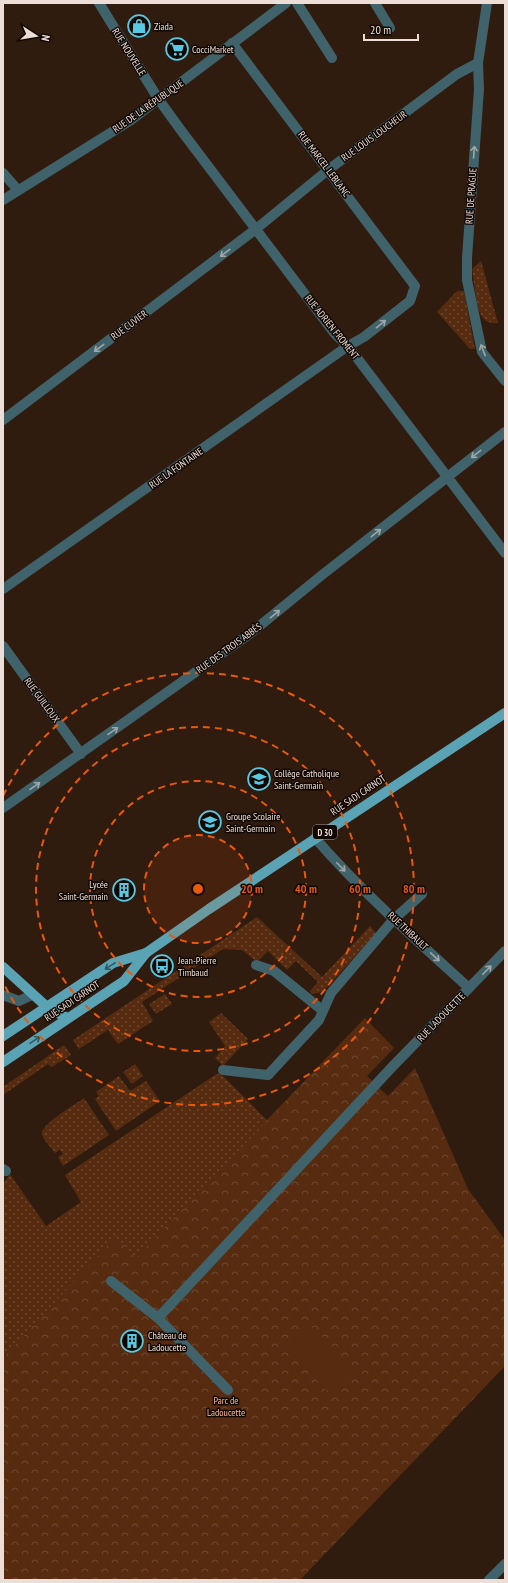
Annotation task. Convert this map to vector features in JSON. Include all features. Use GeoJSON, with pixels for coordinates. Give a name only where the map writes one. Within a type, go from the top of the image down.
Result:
{"type":"FeatureCollection","features":[{"type":"Feature","properties":{"kind":"main road","name":"RUE SADI CARNOT"},"geometry":{"type":"LineString","coordinates":[[3,1036],[113,963],[146,952],[315,838],[505,713]]}},
{"type":"Feature","properties":{"kind":"main road","name":"RUE SADI CARNOT"},"geometry":{"type":"LineString","coordinates":[[3,1062],[124,980],[146,952]]}},
{"type":"Feature","properties":{"kind":"main road"},"geometry":{"type":"LineString","coordinates":[[3,967],[32,995],[47,1007],[67,1018]]}},
{"type":"Feature","properties":{"kind":"street","name":"RUE NOUVELLE"},"geometry":{"type":"LineString","coordinates":[[99,3],[159,100]]}},
{"type":"Feature","properties":{"kind":"street","name":"RUE DE LA RÉPUBLIQUE"},"geometry":{"type":"LineString","coordinates":[[3,200],[131,120],[286,3]]}},
{"type":"Feature","properties":{"kind":"street"},"geometry":{"type":"LineString","coordinates":[[296,3],[332,58]]}},
{"type":"Feature","properties":{"kind":"street"},"geometry":{"type":"LineString","coordinates":[[374,3],[390,28]]}},
{"type":"Feature","properties":{"kind":"street","name":"RUE DE PRAGUE"},"geometry":{"type":"LineString","coordinates":[[487,3],[478,63],[479,89],[467,258],[467,280],[482,352],[505,381]]}},
{"type":"Feature","properties":{"kind":"street","name":"RUE MARCEL LEBLANC"},"geometry":{"type":"LineString","coordinates":[[232,43],[415,286]]}},
{"type":"Feature","properties":{"kind":"street","name":"RUE LOUIS LOUCHEUR"},"geometry":{"type":"LineString","coordinates":[[256,229],[328,170],[457,74],[478,63]]}},
{"type":"Feature","properties":{"kind":"street","name":"RUE ADRIEN FROMENT"},"geometry":{"type":"LineString","coordinates":[[159,100],[335,334],[348,346],[505,553]]}},
{"type":"Feature","properties":{"kind":"street"},"geometry":{"type":"LineString","coordinates":[[3,174],[18,190]]}},
{"type":"Feature","properties":{"kind":"street","name":"RUE CUVIER"},"geometry":{"type":"LineString","coordinates":[[3,420],[256,229]]}},
{"type":"Feature","properties":{"kind":"street","name":"RUE LA FONTAINE"},"geometry":{"type":"LineString","coordinates":[[3,589],[348,346],[364,337],[410,301],[415,286]]}},
{"type":"Feature","properties":{"kind":"street","name":"RUE DES TROIS ABBÉS"},"geometry":{"type":"LineString","coordinates":[[3,808],[251,633],[322,575],[505,432]]}},
{"type":"Feature","properties":{"kind":"street","name":"RUE GUILLOUX"},"geometry":{"type":"LineString","coordinates":[[3,646],[81,754]]}},
{"type":"Feature","properties":{"kind":"street","name":"RUE THIBAULT"},"geometry":{"type":"LineString","coordinates":[[315,838],[336,862],[394,919],[469,988]]}},
{"type":"Feature","properties":{"kind":"street"},"geometry":{"type":"LineString","coordinates":[[223,1070],[268,1075],[319,1020],[322,1010],[331,993],[394,919],[422,894]]}},
{"type":"Feature","properties":{"kind":"street","name":"RUE LADOUCETTE"},"geometry":{"type":"LineString","coordinates":[[158,1318],[377,1084],[505,951]]}},
{"type":"Feature","properties":{"kind":"street"},"geometry":{"type":"LineString","coordinates":[[256,965],[274,971],[322,1010]]}},
{"type":"Feature","properties":{"kind":"street"},"geometry":{"type":"LineString","coordinates":[[3,995],[19,1000],[32,995]]}},
{"type":"Feature","properties":{"kind":"street"},"geometry":{"type":"LineString","coordinates":[[111,1281],[158,1318],[228,1390]]}},
{"type":"Feature","properties":{"kind":"street"},"geometry":{"type":"LineString","coordinates":[[489,1580],[505,1564]]}},
{"type":"Feature","properties":{"kind":"green space"},"geometry":{"type":"Polygon","coordinates":[[[481,261],[498,323],[486,321],[479,309],[472,269],[481,261]]]}},
{"type":"Feature","properties":{"kind":"green space"},"geometry":{"type":"Polygon","coordinates":[[[458,291],[464,291],[475,349],[470,349],[437,312],[458,291]]]}},
{"type":"Feature","properties":{"kind":"green space"},"geometry":{"type":"Polygon","coordinates":[[[257,917],[322,977],[370,926],[376,933],[323,992],[311,994],[310,991],[318,982],[296,961],[287,970],[268,951],[257,962],[242,950],[223,949],[142,1002],[153,1021],[118,1044],[108,1030],[79,1049],[73,1040],[257,917]]]}},
{"type":"Feature","properties":{"kind":"green space"},"geometry":{"type":"Polygon","coordinates":[[[165,994],[172,1004],[156,1014],[149,1004],[165,994]]]}},
{"type":"Feature","properties":{"kind":"green space"},"geometry":{"type":"Polygon","coordinates":[[[221,1013],[248,1039],[223,1066],[215,1058],[225,1046],[209,1022],[221,1013]]]}},
{"type":"Feature","properties":{"kind":"green space"},"geometry":{"type":"Polygon","coordinates":[[[365,1018],[373,1027],[360,1039],[394,1048],[367,1075],[3,1369],[3,1184],[10,1174],[46,1226],[81,1202],[65,1175],[215,1075],[220,1073],[267,1120],[365,1018]]]}},
{"type":"Feature","properties":{"kind":"green space","name":"Parc de Ladoucette"},"geometry":{"type":"Polygon","coordinates":[[[365,1018],[394,1048],[367,1076],[388,1096],[415,1068],[468,1189],[505,1240],[505,1366],[300,1580],[3,1580],[3,1358],[116,1236],[136,1258],[365,1018]]]}},
{"type":"Feature","properties":{"kind":"green space"},"geometry":{"type":"Polygon","coordinates":[[[64,1045],[71,1055],[52,1067],[48,1064],[3,1095],[3,1087],[64,1045]]]}},
{"type":"Feature","properties":{"kind":"green space"},"geometry":{"type":"Polygon","coordinates":[[[135,1064],[143,1076],[132,1084],[123,1072],[135,1064]]]}},
{"type":"Feature","properties":{"kind":"green space"},"geometry":{"type":"Polygon","coordinates":[[[119,1076],[130,1091],[146,1081],[160,1101],[116,1131],[95,1099],[99,1096],[96,1092],[119,1076]]]}},
{"type":"Feature","properties":{"kind":"green space"},"geometry":{"type":"Polygon","coordinates":[[[84,1098],[109,1135],[63,1166],[58,1157],[63,1154],[60,1150],[55,1153],[43,1137],[43,1131],[52,1120],[84,1098]]]}},
{"type":"Feature","properties":{"kind":"green space"},"geometry":{"type":"Polygon","coordinates":[[[308,1327],[314,1328],[351,1366],[351,1371],[332,1390],[326,1390],[286,1350],[287,1345],[308,1327]]]}},
{"type":"Feature","properties":{"kind":"place","name":"Ziada"},"geometry":{"type":"Point","coordinates":[139,26]}},
{"type":"Feature","properties":{"kind":"place","name":"CocciMarket"},"geometry":{"type":"Point","coordinates":[177,49]}},
{"type":"Feature","properties":{"kind":"place","name":"Collège Catholique Saint-Germain"},"geometry":{"type":"Point","coordinates":[259,779]}},
{"type":"Feature","properties":{"kind":"place","name":"Groupe Scolaire Saint-Germain"},"geometry":{"type":"Point","coordinates":[210,822]}},
{"type":"Feature","properties":{"kind":"place","name":"Lycée Saint-Germain"},"geometry":{"type":"Point","coordinates":[124,890]}},
{"type":"Feature","properties":{"kind":"place","name":"Jean-Pierre Timbaud"},"geometry":{"type":"Point","coordinates":[162,966]}},
{"type":"Feature","properties":{"kind":"place","name":"Château de Ladoucette"},"geometry":{"type":"Point","coordinates":[132,1341]}}]}
